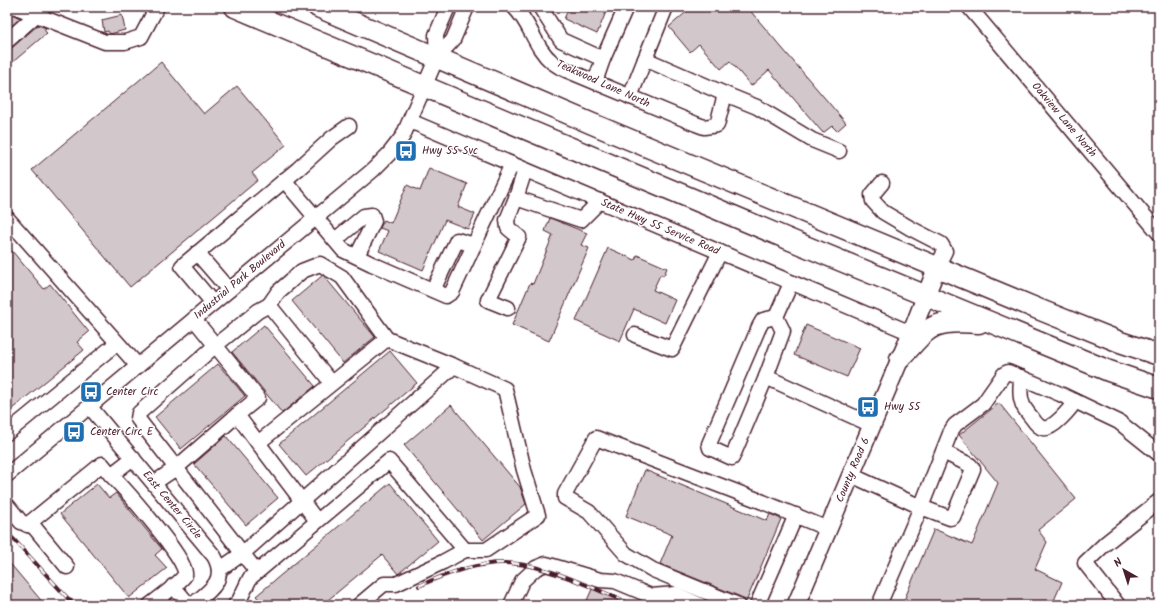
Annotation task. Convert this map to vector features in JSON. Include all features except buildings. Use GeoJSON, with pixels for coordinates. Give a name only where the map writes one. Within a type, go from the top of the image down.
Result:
{"type":"FeatureCollection","features":[{"type":"Feature","properties":{"kind":"highway"},"geometry":{"type":"LineString","coordinates":[[235,7],[995,325],[1109,371],[1159,388]]}},
{"type":"Feature","properties":{"kind":"highway"},"geometry":{"type":"LineString","coordinates":[[318,7],[595,125],[937,267],[1120,342],[1159,355]]}},
{"type":"Feature","properties":{"kind":"highway"},"geometry":{"type":"LineString","coordinates":[[900,359],[925,332],[944,322],[995,325]]}},
{"type":"Feature","properties":{"kind":"main road","name":"County Road 6"},"geometry":{"type":"LineString","coordinates":[[796,605],[911,333],[937,267]]}},
{"type":"Feature","properties":{"kind":"street"},"geometry":{"type":"LineString","coordinates":[[16,7],[105,42],[125,42],[140,37],[157,7]]}},
{"type":"Feature","properties":{"kind":"street","name":"Industrial Park Boulevard"},"geometry":{"type":"LineString","coordinates":[[437,57],[436,34],[448,7]]}},
{"type":"Feature","properties":{"kind":"street","name":"Industrial Park Boulevard"},"geometry":{"type":"LineString","coordinates":[[7,475],[373,170],[389,154],[403,136],[437,57],[454,40],[467,7]]}},
{"type":"Feature","properties":{"kind":"street","name":"Teakwood Lane North"},"geometry":{"type":"LineString","coordinates":[[514,7],[527,22],[541,50],[552,62],[566,70],[630,97],[704,127],[717,125],[725,94]]}},
{"type":"Feature","properties":{"kind":"street"},"geometry":{"type":"LineString","coordinates":[[540,7],[561,40],[603,59]]}},
{"type":"Feature","properties":{"kind":"street"},"geometry":{"type":"LineString","coordinates":[[595,82],[603,59],[626,7]]}},
{"type":"Feature","properties":{"kind":"street"},"geometry":{"type":"LineString","coordinates":[[630,97],[666,7]]}},
{"type":"Feature","properties":{"kind":"street","name":"Oakview Lane North"},"geometry":{"type":"LineString","coordinates":[[969,7],[1159,233]]}},
{"type":"Feature","properties":{"kind":"street"},"geometry":{"type":"LineString","coordinates":[[7,41],[36,15]]}},
{"type":"Feature","properties":{"kind":"street"},"geometry":{"type":"LineString","coordinates":[[645,59],[757,107],[812,140],[839,151]]}},
{"type":"Feature","properties":{"kind":"street","name":"State Hwy 55 Service Road"},"geometry":{"type":"LineString","coordinates":[[410,121],[911,333]]}},
{"type":"Feature","properties":{"kind":"street"},"geometry":{"type":"LineString","coordinates":[[213,303],[182,266],[332,138],[349,126]]}},
{"type":"Feature","properties":{"kind":"street"},"geometry":{"type":"LineString","coordinates":[[508,308],[488,300],[519,237],[508,228],[507,220],[516,198],[519,167]]}},
{"type":"Feature","properties":{"kind":"street"},"geometry":{"type":"LineString","coordinates":[[284,180],[343,250],[446,296],[452,292],[474,245],[519,167]]}},
{"type":"Feature","properties":{"kind":"street"},"geometry":{"type":"LineString","coordinates":[[882,183],[872,195],[873,201],[883,212],[941,244],[944,251],[937,267]]}},
{"type":"Feature","properties":{"kind":"street"},"geometry":{"type":"LineString","coordinates":[[516,198],[581,220],[600,202]]}},
{"type":"Feature","properties":{"kind":"street"},"geometry":{"type":"LineString","coordinates":[[335,240],[364,216],[372,215],[374,221],[357,256]]}},
{"type":"Feature","properties":{"kind":"street"},"geometry":{"type":"LineString","coordinates":[[7,218],[138,366]]}},
{"type":"Feature","properties":{"kind":"street"},"geometry":{"type":"LineString","coordinates":[[635,335],[672,349],[720,252]]}},
{"type":"Feature","properties":{"kind":"street"},"geometry":{"type":"LineString","coordinates":[[197,253],[229,290]]}},
{"type":"Feature","properties":{"kind":"street"},"geometry":{"type":"LineString","coordinates":[[257,572],[138,419],[139,413],[216,345],[258,311],[269,305],[278,292],[302,271],[320,264],[342,277],[387,338],[505,388],[524,470],[538,515],[486,550],[465,550],[396,584],[384,584],[359,605]]}},
{"type":"Feature","properties":{"kind":"street"},"geometry":{"type":"LineString","coordinates":[[776,317],[791,283]]}},
{"type":"Feature","properties":{"kind":"street"},"geometry":{"type":"LineString","coordinates":[[269,305],[331,382]]}},
{"type":"Feature","properties":{"kind":"street"},"geometry":{"type":"LineString","coordinates":[[776,317],[783,331],[766,377],[732,458],[710,448],[709,444],[759,327],[763,320],[776,317]]}},
{"type":"Feature","properties":{"kind":"street"},"geometry":{"type":"LineString","coordinates":[[154,483],[176,468],[258,398],[194,319]]}},
{"type":"Feature","properties":{"kind":"street"},"geometry":{"type":"LineString","coordinates":[[258,443],[331,382],[387,338]]}},
{"type":"Feature","properties":{"kind":"street"},"geometry":{"type":"LineString","coordinates":[[7,433],[117,343]]}},
{"type":"Feature","properties":{"kind":"street"},"geometry":{"type":"LineString","coordinates":[[192,605],[214,586],[217,582],[219,570],[242,554],[454,366]]}},
{"type":"Feature","properties":{"kind":"street"},"geometry":{"type":"LineString","coordinates":[[879,605],[921,507],[951,431],[955,425],[983,404],[1004,374],[1008,372],[1021,377],[1119,422],[1159,454]]}},
{"type":"Feature","properties":{"kind":"street"},"geometry":{"type":"LineString","coordinates":[[766,377],[872,425]]}},
{"type":"Feature","properties":{"kind":"street"},"geometry":{"type":"LineString","coordinates":[[1021,377],[1021,394],[1023,405],[1035,422],[1043,428],[1052,426],[1071,409],[1075,401]]}},
{"type":"Feature","properties":{"kind":"street","name":"East Center Circle"},"geometry":{"type":"LineString","coordinates":[[90,406],[214,556],[219,564],[219,570]]}},
{"type":"Feature","properties":{"kind":"street"},"geometry":{"type":"LineString","coordinates":[[237,415],[317,521]]}},
{"type":"Feature","properties":{"kind":"street"},"geometry":{"type":"LineString","coordinates":[[738,605],[653,570],[626,554],[589,512],[565,498],[565,494],[596,438],[828,528]]}},
{"type":"Feature","properties":{"kind":"street"},"geometry":{"type":"LineString","coordinates":[[850,475],[921,507],[950,518],[953,516],[973,469],[970,465],[943,452]]}},
{"type":"Feature","properties":{"kind":"street"},"geometry":{"type":"LineString","coordinates":[[111,475],[133,458]]}},
{"type":"Feature","properties":{"kind":"street"},"geometry":{"type":"LineString","coordinates":[[235,605],[239,601],[250,578],[389,460],[465,550]]}},
{"type":"Feature","properties":{"kind":"street"},"geometry":{"type":"LineString","coordinates":[[27,524],[102,464],[164,537],[186,570],[185,575],[150,605]]}},
{"type":"Feature","properties":{"kind":"street"},"geometry":{"type":"LineString","coordinates":[[1118,605],[1085,563],[1106,543],[1159,501]]}},
{"type":"Feature","properties":{"kind":"street"},"geometry":{"type":"LineString","coordinates":[[7,506],[21,522],[34,527],[67,567]]}},
{"type":"Feature","properties":{"kind":"street"},"geometry":{"type":"LineString","coordinates":[[757,605],[796,515]]}},
{"type":"Feature","properties":{"kind":"street"},"geometry":{"type":"LineString","coordinates":[[511,605],[522,581],[536,568],[546,564],[600,580],[615,580],[651,596],[676,594],[700,605]]}},
{"type":"Feature","properties":{"kind":"street"},"geometry":{"type":"LineString","coordinates":[[173,586],[189,605]]}},
{"type":"Feature","properties":{"kind":"railway"},"geometry":{"type":"LineString","coordinates":[[7,532],[74,605]]}},
{"type":"Feature","properties":{"kind":"railway"},"geometry":{"type":"LineString","coordinates":[[419,586],[449,573],[471,567],[492,563],[518,564],[535,567],[569,578],[633,605]]}},
{"type":"Feature","properties":{"kind":"place","name":"Hwy 55 Svc"},"geometry":{"type":"Point","coordinates":[406,151]}},
{"type":"Feature","properties":{"kind":"place","name":"Center Circ"},"geometry":{"type":"Point","coordinates":[91,392]}},
{"type":"Feature","properties":{"kind":"place","name":"Hwy 55"},"geometry":{"type":"Point","coordinates":[868,407]}},
{"type":"Feature","properties":{"kind":"place","name":"Center Circ E"},"geometry":{"type":"Point","coordinates":[74,432]}}]}
